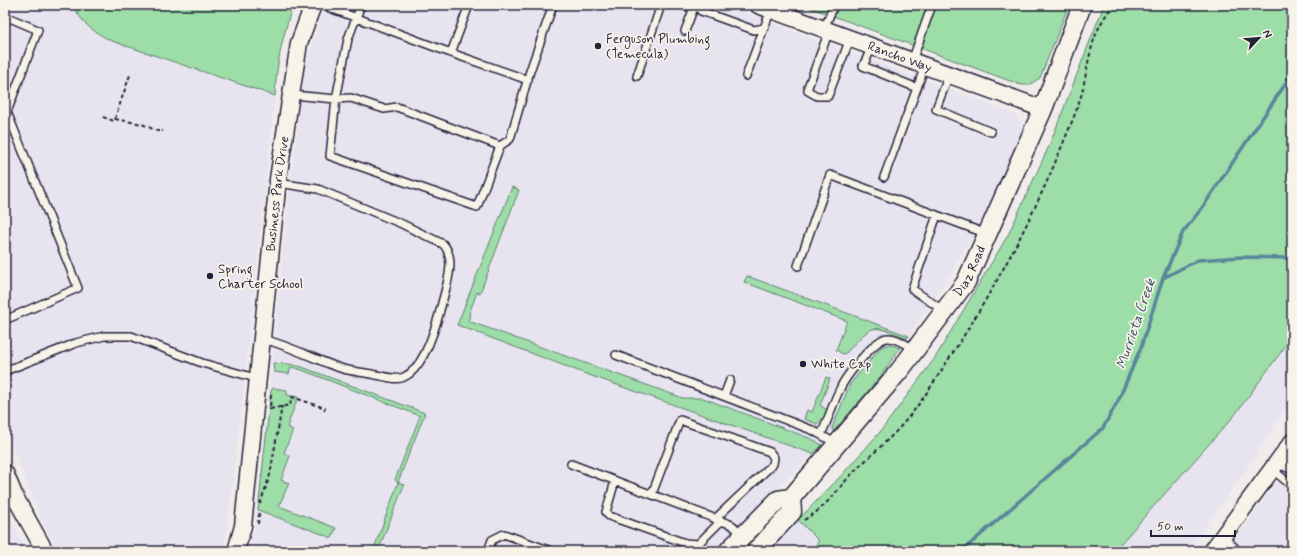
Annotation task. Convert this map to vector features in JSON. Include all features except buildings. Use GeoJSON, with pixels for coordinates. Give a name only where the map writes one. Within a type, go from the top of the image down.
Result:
{"type":"FeatureCollection","features":[{"type":"Feature","properties":{"kind":"main road","name":"Diaz Road"},"geometry":{"type":"LineString","coordinates":[[728,551],[778,500],[791,498],[915,350],[966,282],[1043,109],[1082,5]]}},
{"type":"Feature","properties":{"kind":"main road"},"geometry":{"type":"LineString","coordinates":[[756,551],[792,512],[791,498]]}},
{"type":"Feature","properties":{"kind":"street","name":"Business Park Drive"},"geometry":{"type":"LineString","coordinates":[[236,551],[243,526],[265,384],[263,339],[278,183],[299,43],[313,5]]}},
{"type":"Feature","properties":{"kind":"street","name":"Rancho Way"},"geometry":{"type":"LineString","coordinates":[[763,7],[1043,109]]}},
{"type":"Feature","properties":{"kind":"street"},"geometry":{"type":"LineString","coordinates":[[1212,551],[1292,442]]}},
{"type":"Feature","properties":{"kind":"street"},"geometry":{"type":"LineString","coordinates":[[6,478],[45,551]]}},
{"type":"Feature","properties":{"kind":"lane"},"geometry":{"type":"LineString","coordinates":[[322,5],[356,19],[528,80]]}},
{"type":"Feature","properties":{"kind":"lane"},"geometry":{"type":"LineString","coordinates":[[361,5],[348,39],[336,99],[330,156],[477,207],[500,146],[510,138],[553,5]]}},
{"type":"Feature","properties":{"kind":"lane"},"geometry":{"type":"LineString","coordinates":[[451,53],[469,5]]}},
{"type":"Feature","properties":{"kind":"lane"},"geometry":{"type":"LineString","coordinates":[[637,76],[662,5]]}},
{"type":"Feature","properties":{"kind":"lane"},"geometry":{"type":"LineString","coordinates":[[682,5],[688,7],[690,5]]}},
{"type":"Feature","properties":{"kind":"lane"},"geometry":{"type":"LineString","coordinates":[[685,31],[696,5],[701,11],[754,30],[764,28]]}},
{"type":"Feature","properties":{"kind":"lane"},"geometry":{"type":"LineString","coordinates":[[834,5],[826,30],[822,53],[808,91],[817,96],[828,96],[850,39]]}},
{"type":"Feature","properties":{"kind":"lane"},"geometry":{"type":"LineString","coordinates":[[884,177],[918,88],[919,64],[932,5]]}},
{"type":"Feature","properties":{"kind":"lane"},"geometry":{"type":"LineString","coordinates":[[746,76],[764,28],[763,7]]}},
{"type":"Feature","properties":{"kind":"lane"},"geometry":{"type":"LineString","coordinates":[[5,16],[38,30],[7,112],[78,288],[5,320]]}},
{"type":"Feature","properties":{"kind":"lane"},"geometry":{"type":"LineString","coordinates":[[872,47],[863,66],[918,88]]}},
{"type":"Feature","properties":{"kind":"lane"},"geometry":{"type":"LineString","coordinates":[[949,75],[936,109],[991,132]]}},
{"type":"Feature","properties":{"kind":"lane"},"geometry":{"type":"LineString","coordinates":[[292,95],[336,99],[351,98],[384,109],[397,107],[500,146]]}},
{"type":"Feature","properties":{"kind":"lane"},"geometry":{"type":"LineString","coordinates":[[798,266],[830,175],[987,235]]}},
{"type":"Feature","properties":{"kind":"lane"},"geometry":{"type":"LineString","coordinates":[[263,339],[285,344],[342,369],[393,378],[404,377],[423,357],[435,329],[448,277],[448,249],[443,244],[402,224],[318,189],[278,183]]}},
{"type":"Feature","properties":{"kind":"lane"},"geometry":{"type":"LineString","coordinates":[[938,215],[912,288],[944,311]]}},
{"type":"Feature","properties":{"kind":"lane"},"geometry":{"type":"LineString","coordinates":[[5,371],[76,344],[104,336],[131,336],[202,363],[265,384]]}},
{"type":"Feature","properties":{"kind":"lane"},"geometry":{"type":"LineString","coordinates":[[821,434],[840,389],[848,375],[877,343],[884,338],[891,338],[915,350]]}},
{"type":"Feature","properties":{"kind":"lane"},"geometry":{"type":"LineString","coordinates":[[616,355],[821,434],[837,444]]}},
{"type":"Feature","properties":{"kind":"lane"},"geometry":{"type":"LineString","coordinates":[[724,396],[730,380]]}},
{"type":"Feature","properties":{"kind":"lane"},"geometry":{"type":"LineString","coordinates":[[615,480],[606,512],[610,516],[695,545],[703,541],[718,520],[773,464],[774,458],[770,452],[680,420],[652,494]]}},
{"type":"Feature","properties":{"kind":"lane"},"geometry":{"type":"LineString","coordinates":[[571,464],[732,525],[743,536]]}},
{"type":"Feature","properties":{"kind":"lane"},"geometry":{"type":"LineString","coordinates":[[1274,466],[1292,470]]}},
{"type":"Feature","properties":{"kind":"lane"},"geometry":{"type":"LineString","coordinates":[[1274,466],[1292,486]]}},
{"type":"Feature","properties":{"kind":"lane"},"geometry":{"type":"LineString","coordinates":[[488,551],[492,540],[504,534],[551,551]]}},
{"type":"Feature","properties":{"kind":"lane"},"geometry":{"type":"LineString","coordinates":[[1223,536],[1238,551]]}},
{"type":"Feature","properties":{"kind":"path"},"geometry":{"type":"LineString","coordinates":[[115,119],[130,75]]}},
{"type":"Feature","properties":{"kind":"path"},"geometry":{"type":"LineString","coordinates":[[104,117],[114,121],[115,119],[142,124],[157,131],[163,131]]}},
{"type":"Feature","properties":{"kind":"path"},"geometry":{"type":"LineString","coordinates":[[265,384],[270,409],[290,405],[292,397],[325,408],[324,410]]}},
{"type":"Feature","properties":{"kind":"path"},"geometry":{"type":"LineString","coordinates":[[258,524],[260,503],[270,475],[282,406]]}},
{"type":"Feature","properties":{"kind":"shaded area"},"geometry":{"type":"Polygon","coordinates":[[[5,5],[73,5],[81,21],[95,33],[112,41],[275,96],[241,412],[226,536],[222,551],[58,551],[43,523],[5,430],[5,5]]]}},
{"type":"Feature","properties":{"kind":"shaded area"},"geometry":{"type":"Polygon","coordinates":[[[325,5],[724,5],[1015,114],[1021,123],[1022,131],[1019,142],[980,223],[934,300],[880,377],[822,445],[715,551],[247,551],[250,535],[254,531],[257,514],[283,248],[301,96],[308,56],[325,5]]]}},
{"type":"Feature","properties":{"kind":"shaded area"},"geometry":{"type":"Polygon","coordinates":[[[1292,337],[1292,399],[1250,464],[1188,551],[1114,551],[1234,416],[1292,337]]]}},
{"type":"Feature","properties":{"kind":"shaded area"},"geometry":{"type":"Polygon","coordinates":[[[1292,460],[1292,551],[1227,551],[1253,514],[1292,460]]]}},
{"type":"Feature","properties":{"kind":"shaded area"},"geometry":{"type":"Polygon","coordinates":[[[5,506],[15,529],[28,551],[5,551],[5,506]]]}},
{"type":"Feature","properties":{"kind":"shaded area"},"geometry":{"type":"Polygon","coordinates":[[[798,520],[819,541],[809,551],[770,551],[798,520]]]}},
{"type":"Feature","properties":{"kind":"green space"},"geometry":{"type":"Polygon","coordinates":[[[73,5],[293,5],[281,50],[275,96],[112,41],[84,23],[73,5]]]}},
{"type":"Feature","properties":{"kind":"green space"},"geometry":{"type":"Polygon","coordinates":[[[803,5],[1069,5],[1040,78],[1029,85],[1021,85],[803,5]]]}},
{"type":"Feature","properties":{"kind":"green space"},"geometry":{"type":"Polygon","coordinates":[[[1104,5],[1292,5],[1292,337],[1234,416],[1114,551],[809,551],[819,541],[798,520],[838,479],[880,432],[935,358],[1008,235],[1049,146],[1104,5]]]}},
{"type":"Feature","properties":{"kind":"green space"},"geometry":{"type":"Polygon","coordinates":[[[512,187],[519,190],[480,293],[477,292],[468,321],[683,398],[703,398],[812,439],[822,445],[813,454],[586,374],[457,325],[512,187]]]}},
{"type":"Feature","properties":{"kind":"green space"},"geometry":{"type":"Polygon","coordinates":[[[747,276],[909,336],[908,338],[886,330],[873,329],[862,336],[846,353],[843,354],[836,350],[847,321],[744,282],[747,276]]]}},
{"type":"Feature","properties":{"kind":"green space"},"geometry":{"type":"Polygon","coordinates":[[[889,344],[900,348],[880,377],[834,431],[832,428],[850,384],[881,347],[889,344]]]}},
{"type":"Feature","properties":{"kind":"green space"},"geometry":{"type":"Polygon","coordinates":[[[273,363],[302,367],[425,413],[398,482],[404,485],[378,551],[373,551],[398,483],[395,480],[420,416],[302,370],[291,367],[289,374],[274,372],[273,363]]]}},
{"type":"Feature","properties":{"kind":"green space"},"geometry":{"type":"Polygon","coordinates":[[[826,377],[830,379],[820,405],[827,410],[822,420],[817,424],[804,419],[807,410],[812,412],[826,377]]]}},
{"type":"Feature","properties":{"kind":"green space"},"geometry":{"type":"Polygon","coordinates":[[[273,388],[287,390],[287,395],[298,397],[287,427],[293,430],[284,453],[290,456],[281,480],[289,483],[279,506],[336,528],[332,538],[258,510],[271,391],[273,388]]]}},
{"type":"Feature","properties":{"kind":"waterway","name":"Murrieta Creek"},"geometry":{"type":"LineString","coordinates":[[962,551],[1103,428],[1119,399],[1141,347],[1163,278],[1183,232],[1202,208],[1292,72]]}},
{"type":"Feature","properties":{"kind":"waterway"},"geometry":{"type":"LineString","coordinates":[[1163,278],[1198,260],[1241,257],[1292,258]]}},
{"type":"Feature","properties":{"kind":"place","name":"Ferguson Plumbing (Temecula)"},"geometry":{"type":"Point","coordinates":[598,46]}},
{"type":"Feature","properties":{"kind":"place","name":"Spring Charter School"},"geometry":{"type":"Point","coordinates":[210,276]}},
{"type":"Feature","properties":{"kind":"place","name":"White Cap"},"geometry":{"type":"Point","coordinates":[803,364]}}]}
